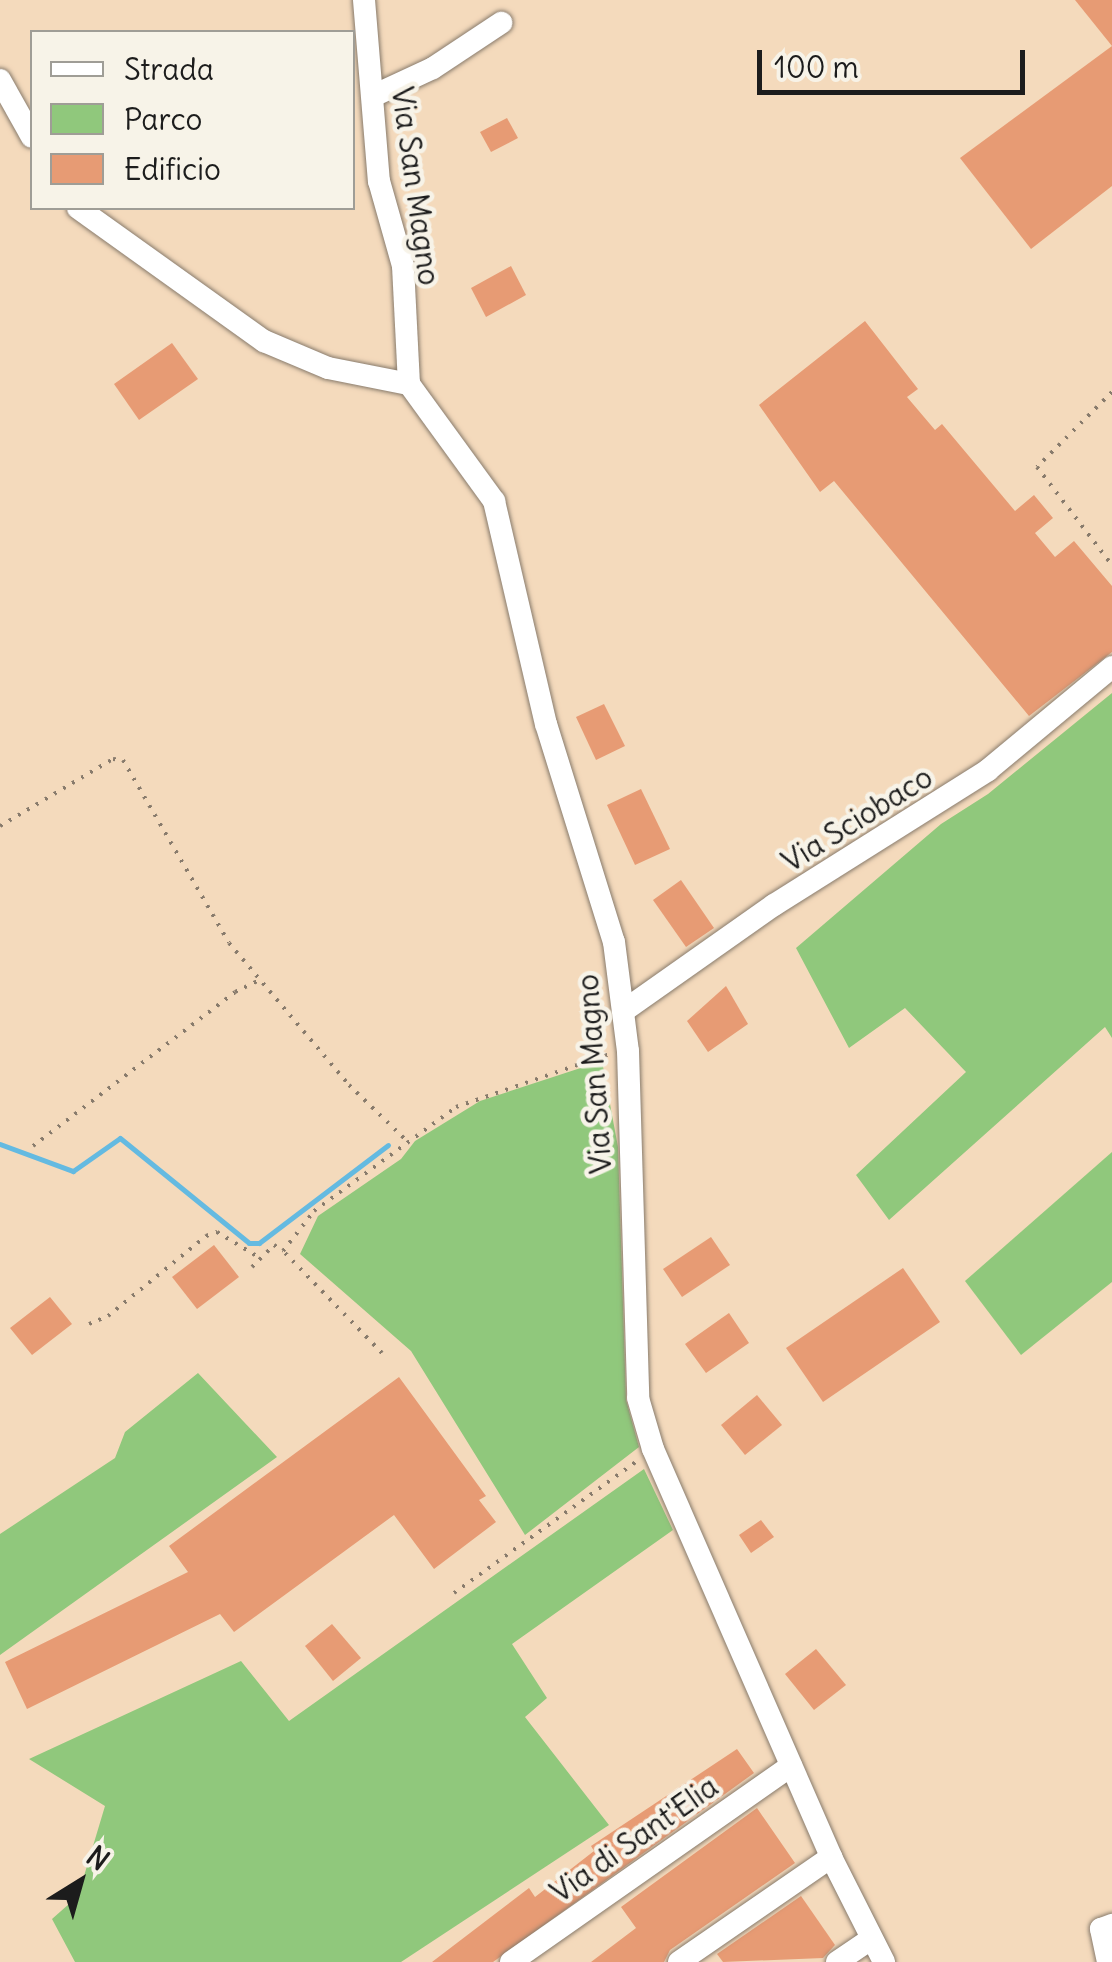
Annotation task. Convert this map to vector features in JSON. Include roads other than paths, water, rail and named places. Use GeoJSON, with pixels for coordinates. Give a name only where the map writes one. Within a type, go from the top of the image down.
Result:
{"type":"FeatureCollection","features":[{"type":"Feature","properties":{"kind":"street","name":"Via San Magno"},"geometry":{"type":"LineString","coordinates":[[364,0],[380,181],[403,266],[409,384],[494,501],[546,724],[614,942],[628,1051],[638,1398],[654,1450],[791,1766],[884,1962]]}},
{"type":"Feature","properties":{"kind":"street"},"geometry":{"type":"LineString","coordinates":[[372,96],[418,77],[501,23]]}},
{"type":"Feature","properties":{"kind":"street"},"geometry":{"type":"LineString","coordinates":[[0,80],[30,133]]}},
{"type":"Feature","properties":{"kind":"street"},"geometry":{"type":"LineString","coordinates":[[81,210],[264,341],[328,368],[409,384]]}},
{"type":"Feature","properties":{"kind":"street","name":"Via Sciobaco"},"geometry":{"type":"LineString","coordinates":[[624,1010],[774,905],[988,770],[1112,667]]}},
{"type":"Feature","properties":{"kind":"street","name":"Via di Sant'Elia"},"geometry":{"type":"LineString","coordinates":[[511,1962],[791,1766]]}},
{"type":"Feature","properties":{"kind":"street"},"geometry":{"type":"LineString","coordinates":[[679,1962],[831,1856]]}},
{"type":"Feature","properties":{"kind":"street"},"geometry":{"type":"LineString","coordinates":[[1108,1962],[1101,1929],[1112,1925]]}},
{"type":"Feature","properties":{"kind":"street"},"geometry":{"type":"LineString","coordinates":[[837,1962],[871,1939]]}},
{"type":"Feature","properties":{"kind":"waterway"},"geometry":{"type":"LineString","coordinates":[[0,1144],[73,1171],[120,1138],[249,1243],[259,1243],[388,1145]]}}]}
